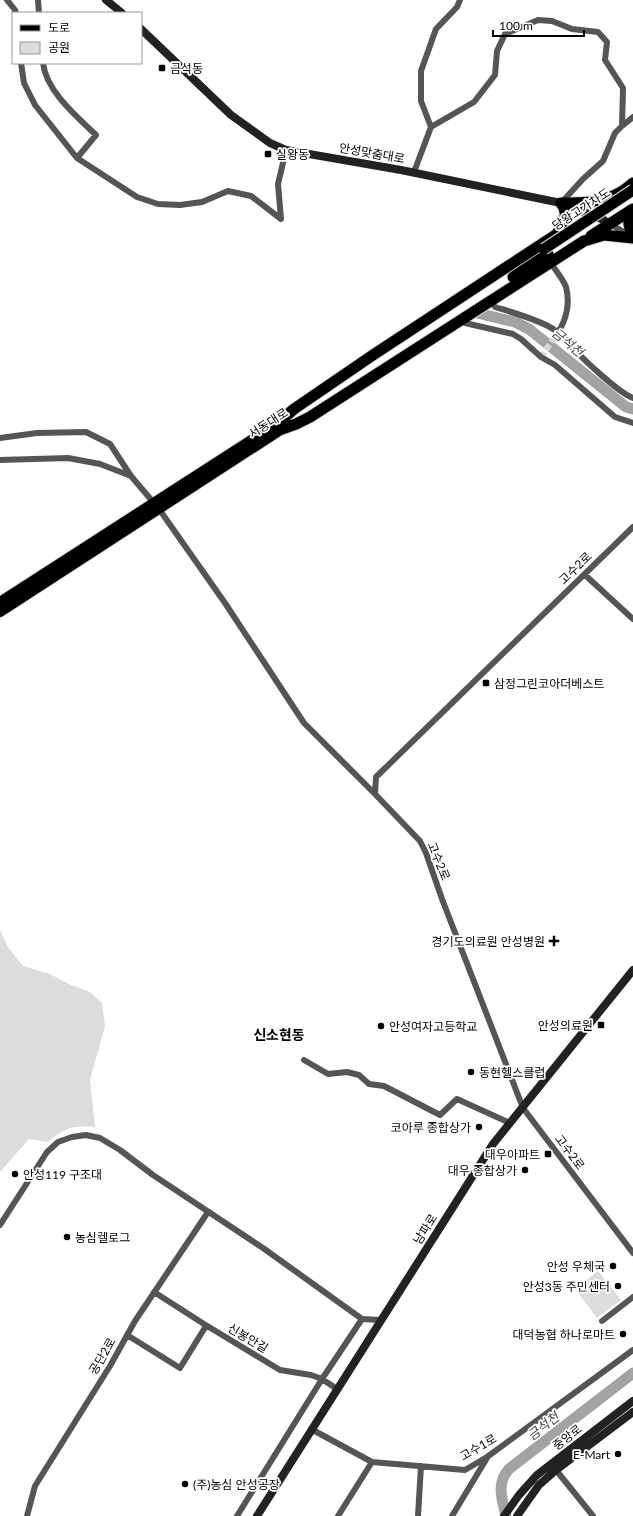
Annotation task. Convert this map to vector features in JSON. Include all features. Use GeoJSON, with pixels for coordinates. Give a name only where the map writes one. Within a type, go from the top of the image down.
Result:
{"type":"FeatureCollection","features":[{"type":"Feature","properties":{"kind":"highway"},"geometry":{"type":"LineString","coordinates":[[281,426],[294,409],[633,183]]}},
{"type":"Feature","properties":{"kind":"highway","name":"당왕고가차도"},"geometry":{"type":"LineString","coordinates":[[548,255],[633,190]]}},
{"type":"Feature","properties":{"kind":"highway"},"geometry":{"type":"LineString","coordinates":[[561,203],[590,202],[617,194]]}},
{"type":"Feature","properties":{"kind":"highway","name":"당왕고가차도"},"geometry":{"type":"LineString","coordinates":[[548,255],[633,198]]}},
{"type":"Feature","properties":{"kind":"highway"},"geometry":{"type":"LineString","coordinates":[[557,234],[566,217],[564,207],[561,203]]}},
{"type":"Feature","properties":{"kind":"highway"},"geometry":{"type":"LineString","coordinates":[[548,255],[604,235],[633,237],[629,228],[628,220],[633,210]]}},
{"type":"Feature","properties":{"kind":"highway"},"geometry":{"type":"LineString","coordinates":[[584,241],[607,222],[633,210]]}},
{"type":"Feature","properties":{"kind":"highway","name":"서동대로"},"geometry":{"type":"LineString","coordinates":[[281,426],[548,255]]}},
{"type":"Feature","properties":{"kind":"main road","name":"서동대로"},"geometry":{"type":"LineString","coordinates":[[0,612],[157,506],[281,426]]}},
{"type":"Feature","properties":{"kind":"main road","name":"서동대로"},"geometry":{"type":"LineString","coordinates":[[0,602],[157,506]]}},
{"type":"Feature","properties":{"kind":"street"},"geometry":{"type":"LineString","coordinates":[[7,0],[16,12]]}},
{"type":"Feature","properties":{"kind":"street"},"geometry":{"type":"LineString","coordinates":[[38,0],[39,12]]}},
{"type":"Feature","properties":{"kind":"street"},"geometry":{"type":"LineString","coordinates":[[107,0],[121,12]]}},
{"type":"Feature","properties":{"kind":"street"},"geometry":{"type":"LineString","coordinates":[[431,127],[421,101],[420,72],[436,29],[457,7],[460,0]]}},
{"type":"Feature","properties":{"kind":"street"},"geometry":{"type":"LineString","coordinates":[[414,172],[431,127],[474,102],[495,76],[498,51],[505,34],[538,20],[552,21],[572,29],[598,32],[607,42],[605,60],[623,88],[622,126]]}},
{"type":"Feature","properties":{"kind":"street","name":"안성맞춤대로"},"geometry":{"type":"LineString","coordinates":[[142,31],[231,115],[270,143],[286,150],[414,172],[561,203],[589,213],[633,237]]}},
{"type":"Feature","properties":{"kind":"street"},"geometry":{"type":"LineString","coordinates":[[21,64],[24,83],[35,105],[77,158],[137,198],[158,204],[180,205],[202,202],[228,191],[251,196],[281,219],[278,184],[286,150]]}},
{"type":"Feature","properties":{"kind":"street"},"geometry":{"type":"LineString","coordinates":[[43,64],[47,78],[64,104],[96,136],[77,158]]}},
{"type":"Feature","properties":{"kind":"street"},"geometry":{"type":"LineString","coordinates":[[561,203],[583,179],[603,161],[615,133],[633,117]]}},
{"type":"Feature","properties":{"kind":"street"},"geometry":{"type":"LineString","coordinates":[[548,255],[565,286],[568,302],[564,324],[558,332]]}},
{"type":"Feature","properties":{"kind":"street"},"geometry":{"type":"LineString","coordinates":[[496,307],[554,329],[616,387],[633,398]]}},
{"type":"Feature","properties":{"kind":"street"},"geometry":{"type":"LineString","coordinates":[[465,323],[512,334],[521,339],[542,357],[556,365],[615,417],[633,423]]}},
{"type":"Feature","properties":{"kind":"street"},"geometry":{"type":"LineString","coordinates":[[0,438],[37,433],[86,432],[110,444],[131,476],[157,506],[225,604],[304,723],[375,794]]}},
{"type":"Feature","properties":{"kind":"street"},"geometry":{"type":"LineString","coordinates":[[0,460],[68,458],[100,464],[131,476]]}},
{"type":"Feature","properties":{"kind":"street","name":"고수2로"},"geometry":{"type":"LineString","coordinates":[[633,527],[376,777],[375,794],[420,841],[426,853],[523,1108],[633,1253]]}},
{"type":"Feature","properties":{"kind":"street"},"geometry":{"type":"LineString","coordinates":[[585,575],[633,620]]}},
{"type":"Feature","properties":{"kind":"street","name":"남파로"},"geometry":{"type":"LineString","coordinates":[[258,1516],[493,1144],[633,970]]}},
{"type":"Feature","properties":{"kind":"street"},"geometry":{"type":"LineString","coordinates":[[304,1060],[328,1074],[347,1072],[359,1075],[369,1084],[384,1086],[440,1114],[457,1099],[510,1123]]}},
{"type":"Feature","properties":{"kind":"street"},"geometry":{"type":"LineString","coordinates":[[0,1225],[47,1152],[58,1142],[72,1137],[86,1135],[100,1138],[120,1150],[153,1175],[262,1248],[362,1319],[381,1320]]}},
{"type":"Feature","properties":{"kind":"street","name":"공단2로"},"geometry":{"type":"LineString","coordinates":[[27,1516],[36,1486],[110,1366],[127,1335],[208,1212]]}},
{"type":"Feature","properties":{"kind":"street","name":"신봉안길"},"geometry":{"type":"LineString","coordinates":[[154,1292],[206,1326],[280,1370],[311,1375],[322,1379],[337,1389]]}},
{"type":"Feature","properties":{"kind":"street"},"geometry":{"type":"LineString","coordinates":[[602,1321],[633,1297]]}},
{"type":"Feature","properties":{"kind":"street"},"geometry":{"type":"LineString","coordinates":[[237,1516],[322,1379],[362,1319]]}},
{"type":"Feature","properties":{"kind":"street"},"geometry":{"type":"LineString","coordinates":[[127,1335],[180,1368],[206,1326]]}},
{"type":"Feature","properties":{"kind":"street","name":"고수1로"},"geometry":{"type":"LineString","coordinates":[[312,1429],[372,1462],[465,1470],[488,1457],[633,1350]]}},
{"type":"Feature","properties":{"kind":"street","name":"중앙로"},"geometry":{"type":"LineString","coordinates":[[504,1516],[519,1495],[537,1475],[633,1401]]}},
{"type":"Feature","properties":{"kind":"street","name":"중앙로"},"geometry":{"type":"LineString","coordinates":[[517,1516],[539,1486],[556,1470],[633,1412]]}},
{"type":"Feature","properties":{"kind":"street"},"geometry":{"type":"LineString","coordinates":[[452,1516],[488,1457]]}},
{"type":"Feature","properties":{"kind":"street"},"geometry":{"type":"LineString","coordinates":[[338,1516],[372,1462]]}},
{"type":"Feature","properties":{"kind":"street"},"geometry":{"type":"LineString","coordinates":[[418,1516],[421,1466]]}},
{"type":"Feature","properties":{"kind":"street","name":"중앙로"},"geometry":{"type":"LineString","coordinates":[[556,1470],[593,1516]]}},
{"type":"Feature","properties":{"kind":"green space"},"geometry":{"type":"Polygon","coordinates":[[[0,930],[8,947],[23,966],[50,974],[71,985],[86,990],[102,1003],[105,1026],[90,1080],[95,1127],[69,1128],[47,1142],[29,1139],[0,1172],[0,930]]]}},
{"type":"Feature","properties":{"kind":"green space"},"geometry":{"type":"Polygon","coordinates":[[[598,1271],[621,1300],[597,1318],[575,1289],[598,1271]]]}},
{"type":"Feature","properties":{"kind":"waterway","name":"금석천"},"geometry":{"type":"LineString","coordinates":[[477,313],[515,322],[529,329],[626,407],[633,409]]}},
{"type":"Feature","properties":{"kind":"waterway","name":"금석천"},"geometry":{"type":"LineString","coordinates":[[506,1516],[501,1486],[502,1480],[509,1469],[633,1373]]}},
{"type":"Feature","properties":{"kind":"tunnel"},"geometry":{"type":"LineString","coordinates":[[541,357],[558,332]]}},
{"type":"Feature","properties":{"kind":"place","name":"금석동"},"geometry":{"type":"Point","coordinates":[162,68]}},
{"type":"Feature","properties":{"kind":"place","name":"실왕동"},"geometry":{"type":"Point","coordinates":[268,154]}},
{"type":"Feature","properties":{"kind":"place","name":"삼정그린코아더베스트"},"geometry":{"type":"Point","coordinates":[486,683]}},
{"type":"Feature","properties":{"kind":"place","name":"경기도의료원 안성병원"},"geometry":{"type":"Point","coordinates":[554,941]}},
{"type":"Feature","properties":{"kind":"place","name":"안성의료원"},"geometry":{"type":"Point","coordinates":[601,1025]}},
{"type":"Feature","properties":{"kind":"place","name":"안성여자고등학교"},"geometry":{"type":"Point","coordinates":[381,1026]}},
{"type":"Feature","properties":{"kind":"place","name":"동현헬스클럽"},"geometry":{"type":"Point","coordinates":[471,1072]}},
{"type":"Feature","properties":{"kind":"place","name":"코아루 종합상가"},"geometry":{"type":"Point","coordinates":[479,1127]}},
{"type":"Feature","properties":{"kind":"place","name":"대우아파트"},"geometry":{"type":"Point","coordinates":[548,1154]}},
{"type":"Feature","properties":{"kind":"place","name":"대우 종합상가"},"geometry":{"type":"Point","coordinates":[525,1170]}},
{"type":"Feature","properties":{"kind":"place","name":"안성119 구조대"},"geometry":{"type":"Point","coordinates":[15,1174]}},
{"type":"Feature","properties":{"kind":"place","name":"농심켈로그"},"geometry":{"type":"Point","coordinates":[67,1237]}},
{"type":"Feature","properties":{"kind":"place","name":"안성 우체국"},"geometry":{"type":"Point","coordinates":[613,1266]}},
{"type":"Feature","properties":{"kind":"place","name":"안성3동 주민센터"},"geometry":{"type":"Point","coordinates":[618,1286]}},
{"type":"Feature","properties":{"kind":"place","name":"대덕농협 하나로마트"},"geometry":{"type":"Point","coordinates":[623,1334]}},
{"type":"Feature","properties":{"kind":"place","name":"E-Mart"},"geometry":{"type":"Point","coordinates":[618,1454]}},
{"type":"Feature","properties":{"kind":"place","name":"(주)농심 안성공장"},"geometry":{"type":"Point","coordinates":[185,1484]}},
{"type":"Feature","properties":{"kind":"district","name":"신소현동"},"geometry":{"type":"Point","coordinates":[279,1034]}}]}
